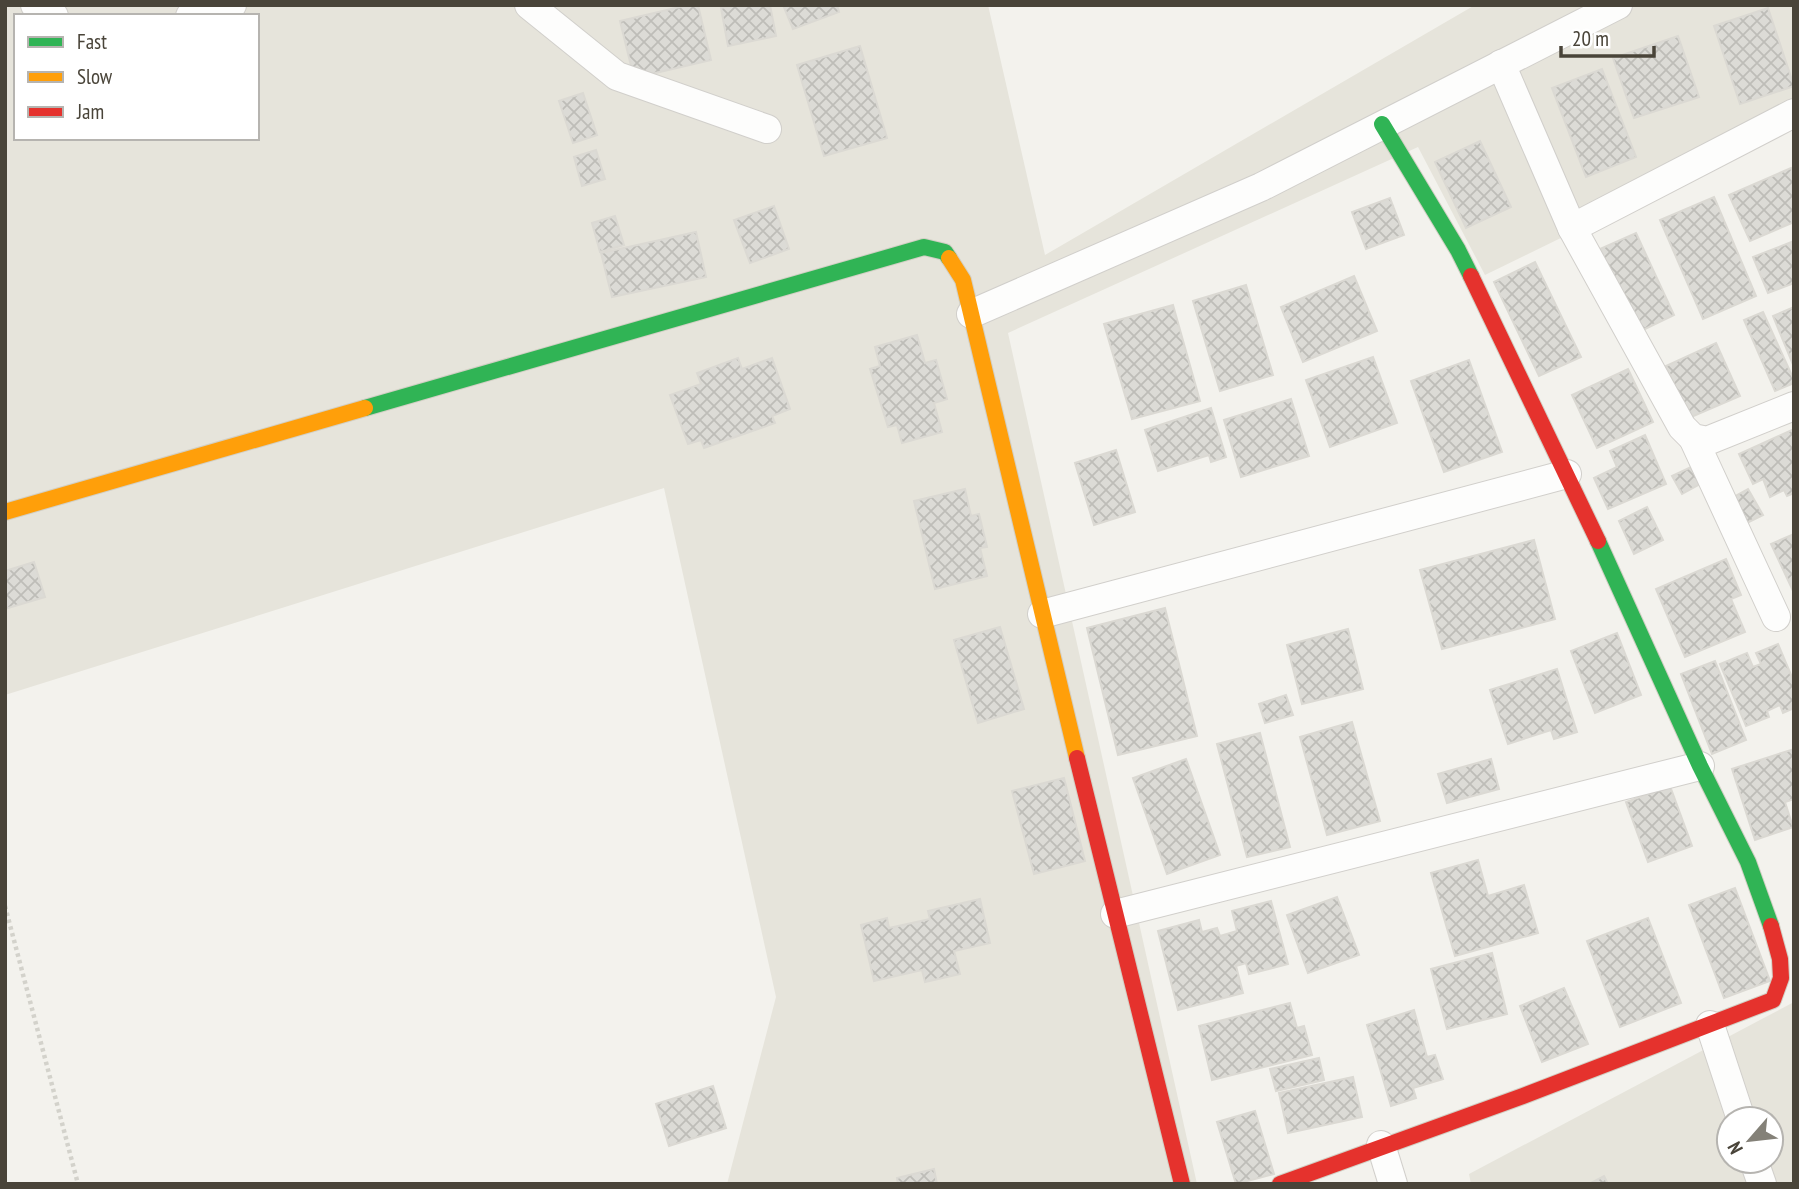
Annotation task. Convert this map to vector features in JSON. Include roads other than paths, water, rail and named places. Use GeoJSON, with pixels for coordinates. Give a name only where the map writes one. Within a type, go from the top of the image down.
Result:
{"type":"FeatureCollection","features":[{"type":"Feature","properties":{"kind":"street"},"geometry":{"type":"LineString","coordinates":[[35,5],[51,14]]}},
{"type":"Feature","properties":{"kind":"street"},"geometry":{"type":"LineString","coordinates":[[198,14],[232,5]]}},
{"type":"Feature","properties":{"kind":"street"},"geometry":{"type":"LineString","coordinates":[[529,5],[617,76],[766,129]]}},
{"type":"Feature","properties":{"kind":"street"},"geometry":{"type":"LineString","coordinates":[[971,314],[1261,187],[1618,5]]}},
{"type":"Feature","properties":{"kind":"street"},"geometry":{"type":"LineString","coordinates":[[1501,64],[1572,228],[1682,427],[1693,438],[1776,617]]}},
{"type":"Feature","properties":{"kind":"street"},"geometry":{"type":"LineString","coordinates":[[1572,228],[1794,113]]}},
{"type":"Feature","properties":{"kind":"street"},"geometry":{"type":"LineString","coordinates":[[1280,1184],[1381,1145],[1523,1096],[1773,1000],[1780,978],[1780,959],[1773,932],[1748,862],[1700,766],[1567,474],[1458,250],[1382,124]]}},
{"type":"Feature","properties":{"kind":"street"},"geometry":{"type":"LineString","coordinates":[[5,512],[924,247],[945,252],[963,280],[1182,1184]]}},
{"type":"Feature","properties":{"kind":"street"},"geometry":{"type":"LineString","coordinates":[[1693,438],[1707,441],[1794,406]]}},
{"type":"Feature","properties":{"kind":"street"},"geometry":{"type":"LineString","coordinates":[[1042,614],[1567,474]]}},
{"type":"Feature","properties":{"kind":"street"},"geometry":{"type":"LineString","coordinates":[[1115,914],[1700,766]]}},
{"type":"Feature","properties":{"kind":"street"},"geometry":{"type":"LineString","coordinates":[[1710,1025],[1736,1105]]}},
{"type":"Feature","properties":{"kind":"street"},"geometry":{"type":"LineString","coordinates":[[1381,1145],[1393,1184]]}}]}
